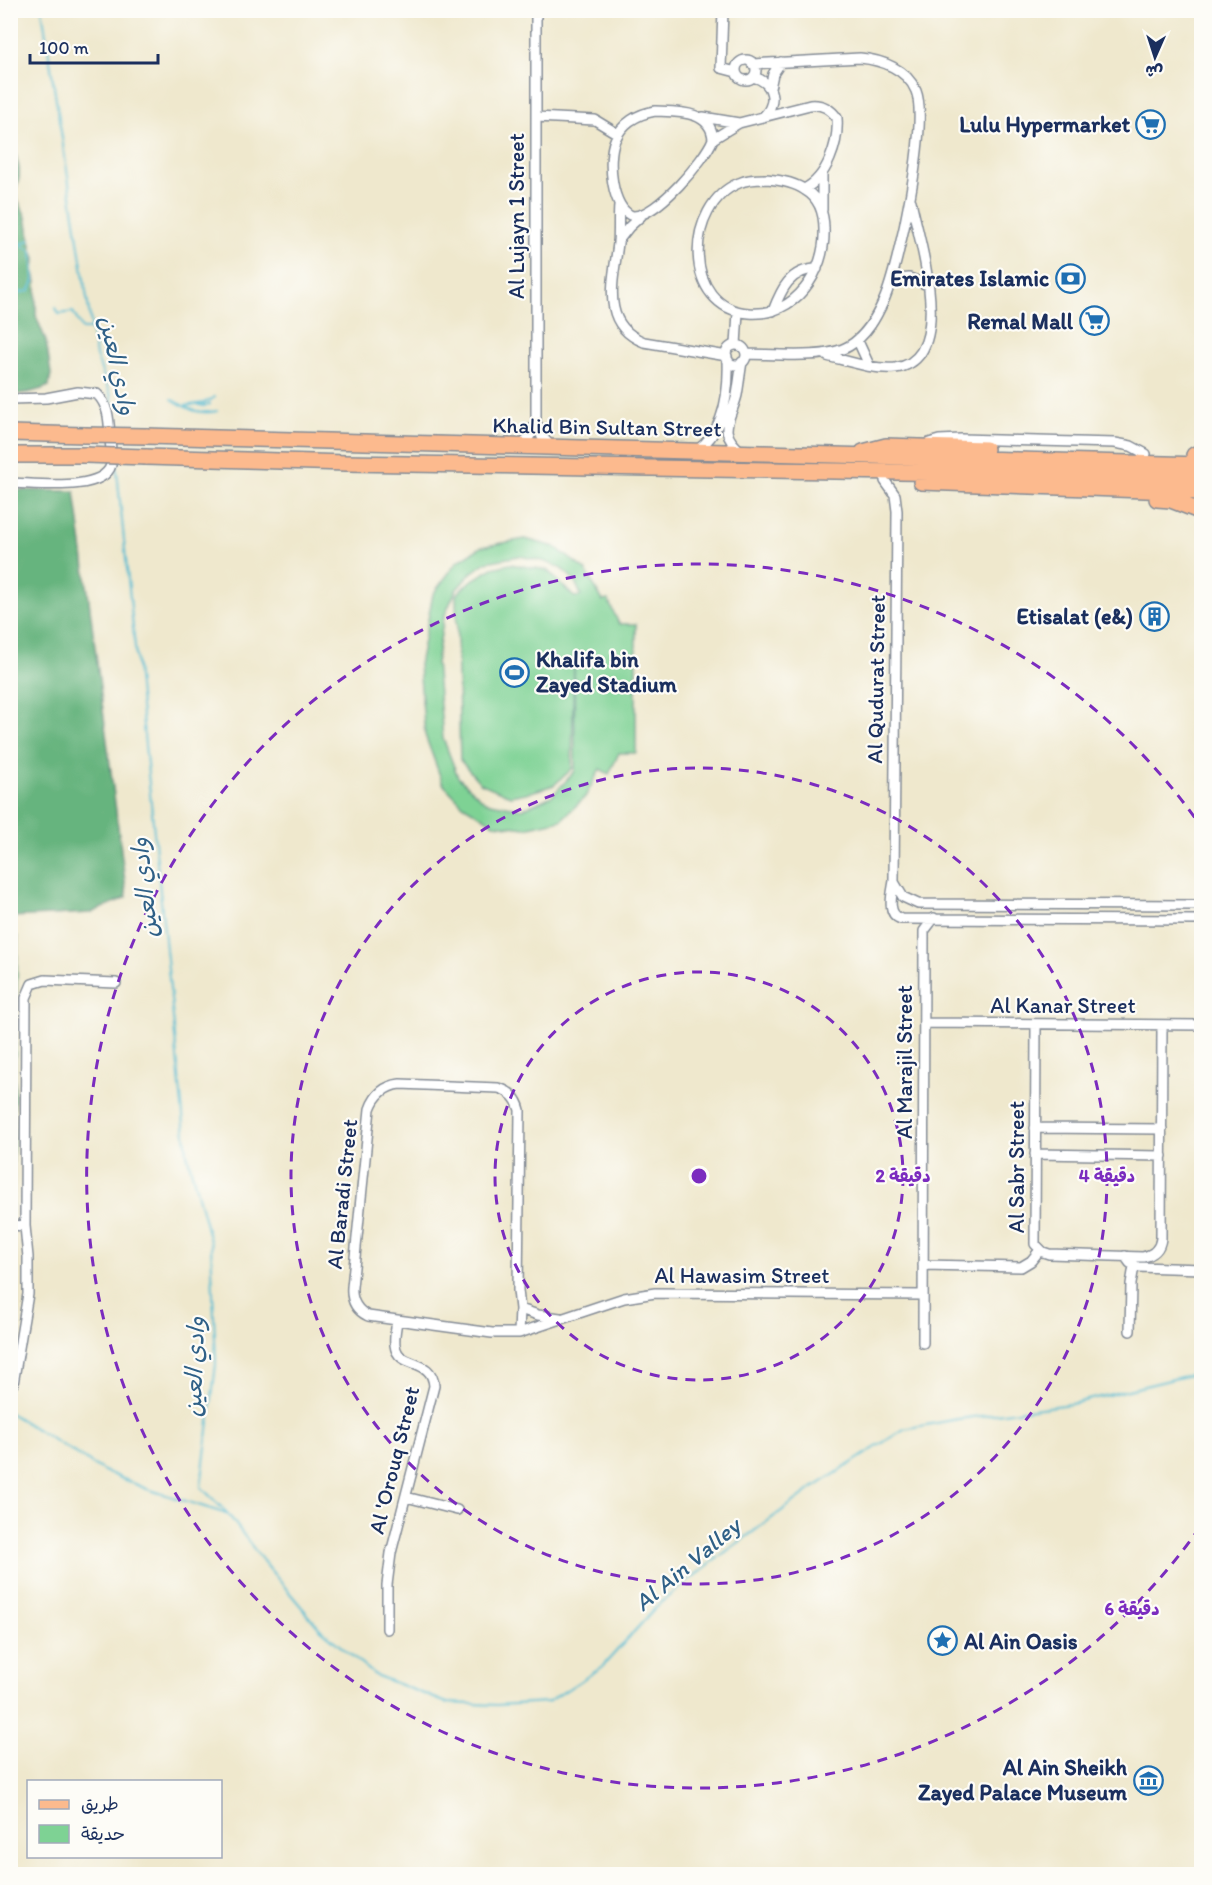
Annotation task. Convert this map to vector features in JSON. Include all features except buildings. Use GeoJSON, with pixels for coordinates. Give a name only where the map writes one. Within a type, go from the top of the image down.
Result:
{"type":"FeatureCollection","features":[{"type":"Feature","properties":{"kind":"main road","name":"Khalid Bin Sultan Street"},"geometry":{"type":"LineString","coordinates":[[10,433],[857,457],[1200,457]]}},
{"type":"Feature","properties":{"kind":"main road"},"geometry":{"type":"LineString","coordinates":[[857,457],[868,450],[880,447],[921,447],[1200,457]]}},
{"type":"Feature","properties":{"kind":"main road","name":"Khalid Bin Sultan Street"},"geometry":{"type":"LineString","coordinates":[[10,455],[1202,477]]}},
{"type":"Feature","properties":{"kind":"main road"},"geometry":{"type":"LineString","coordinates":[[799,470],[842,478],[885,481],[1202,492]]}},
{"type":"Feature","properties":{"kind":"main road"},"geometry":{"type":"LineString","coordinates":[[1044,486],[1171,500],[1202,512]]}},
{"type":"Feature","properties":{"kind":"street","name":"Al Lujayn 1 Street"},"geometry":{"type":"LineString","coordinates":[[536,10],[536,422]]}},
{"type":"Feature","properties":{"kind":"street"},"geometry":{"type":"LineString","coordinates":[[723,10],[721,68],[736,72],[743,80],[753,77],[763,80],[771,93],[789,111]]}},
{"type":"Feature","properties":{"kind":"street"},"geometry":{"type":"LineString","coordinates":[[736,72],[741,62],[748,61],[752,63],[869,59],[892,66],[910,81],[918,97],[920,116],[910,196],[891,280],[874,318],[858,341],[842,350],[818,354],[744,358],[734,364],[727,358],[638,339],[627,332],[616,315],[612,297],[619,205],[611,162],[613,146],[618,134],[628,122],[648,112],[672,112],[739,123]]}},
{"type":"Feature","properties":{"kind":"street"},"geometry":{"type":"LineString","coordinates":[[763,117],[769,111],[773,74],[781,62]]}},
{"type":"Feature","properties":{"kind":"street"},"geometry":{"type":"LineString","coordinates":[[752,63],[755,69],[753,77]]}},
{"type":"Feature","properties":{"kind":"street"},"geometry":{"type":"LineString","coordinates":[[618,241],[629,227],[683,180],[703,156],[712,139],[739,123],[817,105],[829,109],[837,118],[836,136],[822,174],[824,243],[817,269],[809,284],[797,296],[773,311],[758,314],[738,312],[716,300],[703,281],[698,255],[704,219],[722,195],[740,182],[757,179],[774,180],[804,189],[813,197],[822,212]]}},
{"type":"Feature","properties":{"kind":"street"},"geometry":{"type":"LineString","coordinates":[[536,117],[595,120],[618,134]]}},
{"type":"Feature","properties":{"kind":"street"},"geometry":{"type":"LineString","coordinates":[[700,117],[708,123],[712,139]]}},
{"type":"Feature","properties":{"kind":"street"},"geometry":{"type":"LineString","coordinates":[[804,189],[822,174]]}},
{"type":"Feature","properties":{"kind":"street"},"geometry":{"type":"LineString","coordinates":[[818,354],[869,365],[896,368],[909,364],[920,355],[929,336],[930,308],[928,285],[910,196]]}},
{"type":"Feature","properties":{"kind":"street"},"geometry":{"type":"LineString","coordinates":[[619,205],[628,215],[642,215]]}},
{"type":"Feature","properties":{"kind":"street"},"geometry":{"type":"LineString","coordinates":[[901,236],[918,236]]}},
{"type":"Feature","properties":{"kind":"street"},"geometry":{"type":"LineString","coordinates":[[773,311],[783,288],[790,279],[805,270],[817,269]]}},
{"type":"Feature","properties":{"kind":"street"},"geometry":{"type":"LineString","coordinates":[[891,280],[909,278],[928,285]]}},
{"type":"Feature","properties":{"kind":"street"},"geometry":{"type":"LineString","coordinates":[[736,345],[738,312]]}},
{"type":"Feature","properties":{"kind":"street"},"geometry":{"type":"LineString","coordinates":[[858,341],[869,365]]}},
{"type":"Feature","properties":{"kind":"street"},"geometry":{"type":"LineString","coordinates":[[694,451],[714,433],[730,400],[744,358],[743,348],[736,345],[730,347],[727,358],[730,400],[726,428],[735,446],[743,453]]}},
{"type":"Feature","properties":{"kind":"street"},"geometry":{"type":"LineString","coordinates":[[10,399],[35,399],[78,392],[97,394],[108,411],[111,465],[106,474],[95,482],[10,483]]}},
{"type":"Feature","properties":{"kind":"street"},"geometry":{"type":"LineString","coordinates":[[521,447],[532,433],[536,422]]}},
{"type":"Feature","properties":{"kind":"street"},"geometry":{"type":"LineString","coordinates":[[536,422],[542,437],[554,448]]}},
{"type":"Feature","properties":{"kind":"street","name":"Al Qudurat Street"},"geometry":{"type":"LineString","coordinates":[[885,481],[894,495],[897,511],[892,908]]}},
{"type":"Feature","properties":{"kind":"street"},"geometry":{"type":"LineString","coordinates":[[894,881],[899,893],[909,901],[913,918],[921,924],[924,931],[934,918]]}},
{"type":"Feature","properties":{"kind":"street"},"geometry":{"type":"LineString","coordinates":[[1202,905],[909,901],[898,902],[892,908],[896,917],[913,918],[1202,920]]}},
{"type":"Feature","properties":{"kind":"street"},"geometry":{"type":"LineString","coordinates":[[1187,905],[1187,920]]}},
{"type":"Feature","properties":{"kind":"street","name":"Al Marajil Street"},"geometry":{"type":"LineString","coordinates":[[923,1343],[924,931]]}},
{"type":"Feature","properties":{"kind":"street"},"geometry":{"type":"LineString","coordinates":[[13,1384],[28,1294],[25,1226],[26,998],[32,984],[45,980],[116,984]]}},
{"type":"Feature","properties":{"kind":"street","name":"Al Kanar Street"},"geometry":{"type":"LineString","coordinates":[[924,1023],[1202,1025]]}},
{"type":"Feature","properties":{"kind":"street","name":"Al Sabr Street"},"geometry":{"type":"LineString","coordinates":[[1036,1024],[1035,1244],[1040,1250],[1049,1254],[1125,1256],[1147,1256],[1155,1252],[1161,1238],[1162,1025]]}},
{"type":"Feature","properties":{"kind":"street","name":"Al Baradi Street"},"geometry":{"type":"LineString","coordinates":[[519,1332],[520,1110],[517,1101],[507,1091],[498,1088],[393,1085],[378,1094],[370,1109],[351,1292],[356,1307],[363,1314],[373,1318],[492,1333],[519,1332],[566,1318]]}},
{"type":"Feature","properties":{"kind":"street"},"geometry":{"type":"LineString","coordinates":[[1035,1128],[1162,1129]]}},
{"type":"Feature","properties":{"kind":"street"},"geometry":{"type":"LineString","coordinates":[[1035,1154],[1162,1156]]}},
{"type":"Feature","properties":{"kind":"street"},"geometry":{"type":"LineString","coordinates":[[10,1225],[25,1226]]}},
{"type":"Feature","properties":{"kind":"street"},"geometry":{"type":"LineString","coordinates":[[923,1265],[1021,1267],[1031,1262],[1040,1250]]}},
{"type":"Feature","properties":{"kind":"street"},"geometry":{"type":"LineString","coordinates":[[1125,1256],[1134,1266],[1143,1268],[1202,1269]]}},
{"type":"Feature","properties":{"kind":"street"},"geometry":{"type":"LineString","coordinates":[[1130,1331],[1131,1284],[1134,1266]]}},
{"type":"Feature","properties":{"kind":"street","name":"Al Hawasim Street"},"geometry":{"type":"LineString","coordinates":[[566,1318],[624,1298],[655,1293],[923,1295]]}},
{"type":"Feature","properties":{"kind":"street"},"geometry":{"type":"LineString","coordinates":[[520,1309],[538,1315],[566,1318]]}},
{"type":"Feature","properties":{"kind":"street","name":"Al 'Orouq Street"},"geometry":{"type":"LineString","coordinates":[[387,1629],[389,1563],[434,1381],[427,1369],[405,1360],[398,1353],[395,1344],[397,1321]]}},
{"type":"Feature","properties":{"kind":"street"},"geometry":{"type":"LineString","coordinates":[[406,1497],[457,1510]]}},
{"type":"Feature","properties":{"kind":"green space"},"geometry":{"type":"Polygon","coordinates":[[[10,138],[19,172],[14,192],[26,217],[35,258],[36,316],[46,341],[51,374],[49,386],[21,394],[11,394],[10,138]]]}},
{"type":"Feature","properties":{"kind":"green space"},"geometry":{"type":"Polygon","coordinates":[[[11,490],[75,491],[127,897],[91,913],[11,917],[11,490]]]}},
{"type":"Feature","properties":{"kind":"green space"},"geometry":{"type":"Polygon","coordinates":[[[525,539],[555,547],[585,570],[603,601],[608,600],[619,624],[636,624],[636,753],[619,753],[609,774],[600,769],[585,797],[561,820],[525,828],[494,824],[463,805],[443,784],[425,735],[419,665],[433,594],[457,562],[481,547],[525,539]],[[519,556],[486,562],[471,573],[456,590],[444,617],[436,663],[443,738],[458,777],[485,802],[523,809],[552,796],[575,771],[574,657],[572,769],[554,785],[510,796],[480,783],[460,760],[456,595],[469,582],[493,568],[510,564],[547,570],[574,597],[581,596],[577,586],[565,571],[549,563],[519,556]]]}},
{"type":"Feature","properties":{"kind":"green space"},"geometry":{"type":"Polygon","coordinates":[[[11,937],[18,937],[12,1215],[10,1215],[11,937]]]}},
{"type":"Feature","properties":{"kind":"waterway","name":"وادي العين"},"geometry":{"type":"LineString","coordinates":[[42,10],[96,356],[111,396],[113,418]]}},
{"type":"Feature","properties":{"kind":"waterway"},"geometry":{"type":"LineString","coordinates":[[10,299],[18,293],[29,291],[34,281],[32,251],[21,244],[30,240]]}},
{"type":"Feature","properties":{"kind":"waterway"},"geometry":{"type":"LineString","coordinates":[[56,308],[59,314],[73,312],[82,329],[92,329]]}},
{"type":"Feature","properties":{"kind":"waterway"},"geometry":{"type":"LineString","coordinates":[[184,406],[204,403],[215,397]]}},
{"type":"Feature","properties":{"kind":"waterway"},"geometry":{"type":"LineString","coordinates":[[172,399],[193,410],[217,411]]}},
{"type":"Feature","properties":{"kind":"waterway"},"geometry":{"type":"LineString","coordinates":[[199,405],[210,404]]}},
{"type":"Feature","properties":{"kind":"waterway","name":"Al Ain Valley"},"geometry":{"type":"LineString","coordinates":[[116,462],[187,1154],[211,1245],[216,1364],[201,1487],[228,1514],[263,1561],[320,1629],[375,1675],[447,1703],[497,1705],[548,1702],[602,1667],[660,1603],[712,1562],[810,1490],[904,1429],[958,1419],[1071,1404],[1202,1372]]}},
{"type":"Feature","properties":{"kind":"waterway","name":"وادي العين"},"geometry":{"type":"LineString","coordinates":[[10,1413],[104,1471],[147,1489],[227,1514]]}},
{"type":"Feature","properties":{"kind":"place","name":"Lulu Hypermarket"},"geometry":{"type":"Point","coordinates":[1151,124]}},
{"type":"Feature","properties":{"kind":"place","name":"Emirates Islamic"},"geometry":{"type":"Point","coordinates":[1070,278]}},
{"type":"Feature","properties":{"kind":"place","name":"Remal Mall"},"geometry":{"type":"Point","coordinates":[1094,321]}},
{"type":"Feature","properties":{"kind":"place","name":"Etisalat (e&)"},"geometry":{"type":"Point","coordinates":[1154,616]}},
{"type":"Feature","properties":{"kind":"place","name":"Khalifa bin Zayed Stadium"},"geometry":{"type":"Point","coordinates":[515,672]}},
{"type":"Feature","properties":{"kind":"place","name":"Al Ain Oasis"},"geometry":{"type":"Point","coordinates":[943,1641]}},
{"type":"Feature","properties":{"kind":"place","name":"Al Ain Sheikh Zayed Palace Museum"},"geometry":{"type":"Point","coordinates":[1148,1780]}}]}
